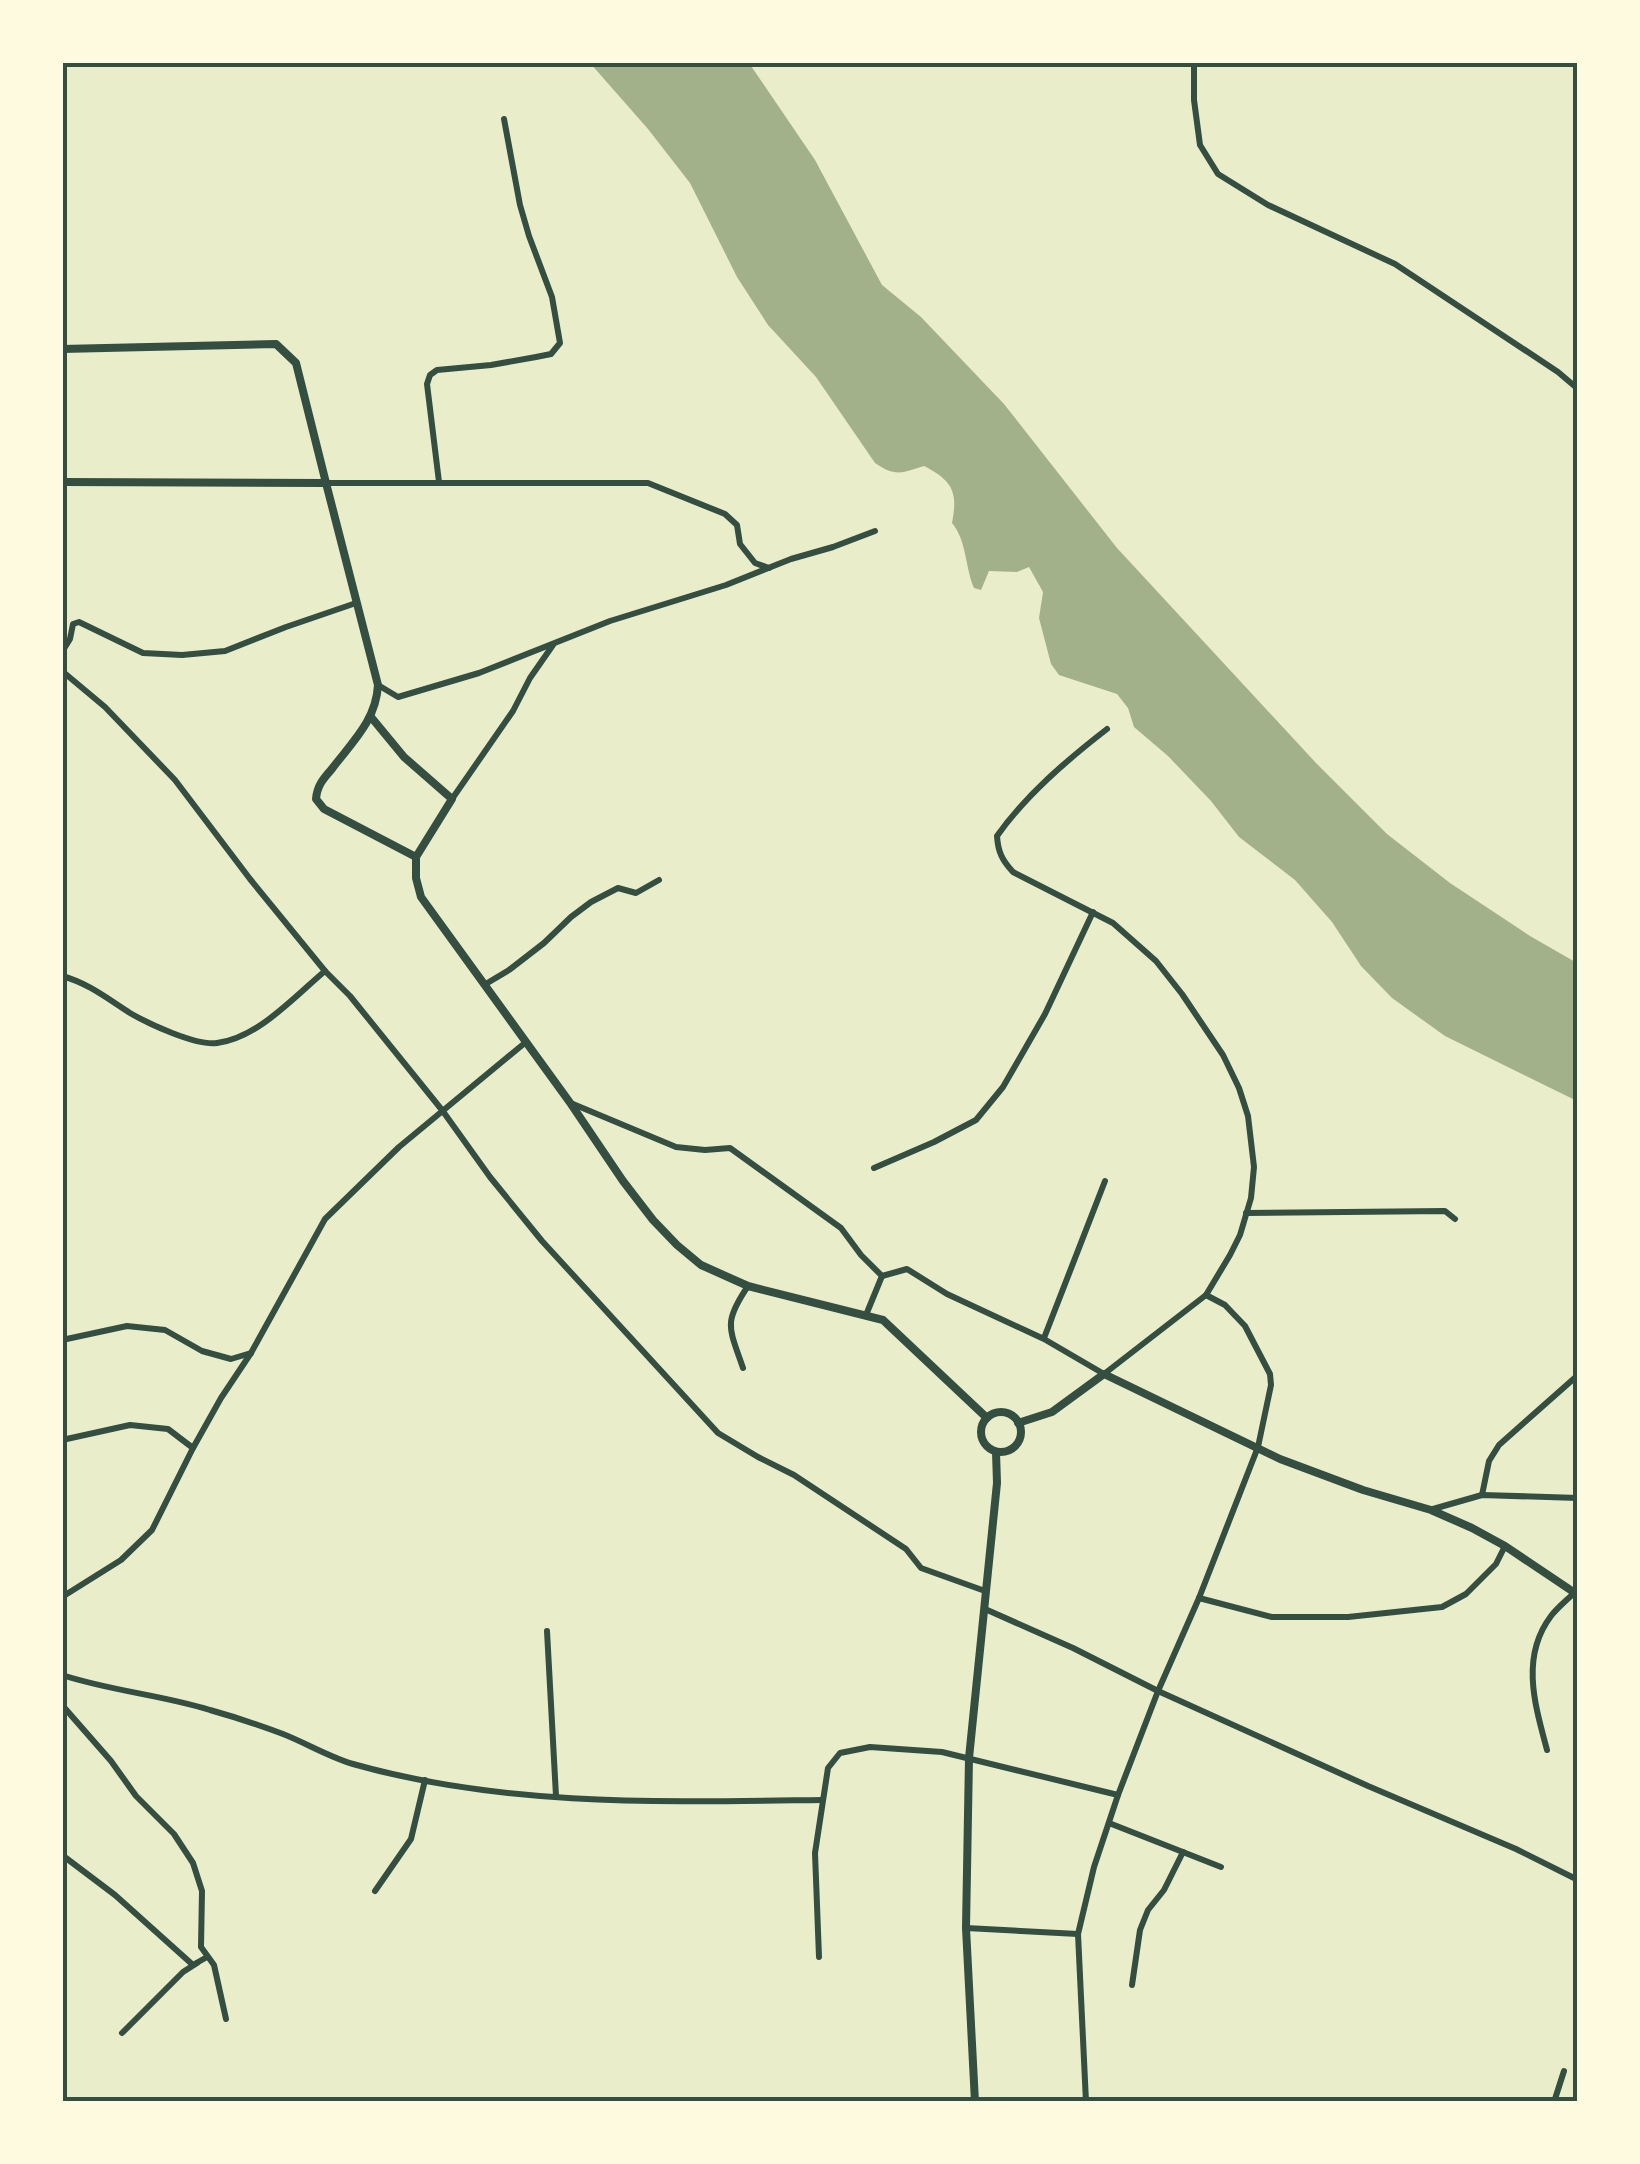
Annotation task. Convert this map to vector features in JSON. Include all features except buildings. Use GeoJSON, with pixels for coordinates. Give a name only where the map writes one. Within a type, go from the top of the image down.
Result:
{"type":"FeatureCollection","features":[{"type":"Feature","properties":{"kind":"street"},"geometry":{"type":"LineString","coordinates":[[1194,62],[1200,145],[1218,174],[1268,205],[1395,264],[1578,388]]}},
{"type":"Feature","properties":{"kind":"street"},"geometry":{"type":"LineString","coordinates":[[439,482],[427,384],[430,376],[437,370],[491,366],[551,354],[560,344],[552,298],[520,205],[504,119]]}},
{"type":"Feature","properties":{"kind":"street"},"geometry":{"type":"LineString","coordinates":[[62,349],[276,344],[296,362],[378,685],[371,717],[321,783],[316,799],[324,808],[416,858]]}},
{"type":"Feature","properties":{"kind":"street"},"geometry":{"type":"LineString","coordinates":[[62,482],[648,483],[725,514],[737,525],[740,544],[754,563],[769,568]]}},
{"type":"Feature","properties":{"kind":"street"},"geometry":{"type":"LineString","coordinates":[[378,685],[398,697],[479,674],[610,621],[726,585],[792,558],[876,531]]}},
{"type":"Feature","properties":{"kind":"street"},"geometry":{"type":"LineString","coordinates":[[62,652],[70,639],[72,624],[79,622],[143,653],[182,655],[225,651],[356,603]]}},
{"type":"Feature","properties":{"kind":"street"},"geometry":{"type":"LineString","coordinates":[[554,644],[416,858],[416,878],[422,897],[622,1181],[677,1245],[701,1265],[748,1286],[883,1320],[987,1418]]}},
{"type":"Feature","properties":{"kind":"street"},"geometry":{"type":"LineString","coordinates":[[62,671],[105,708],[174,780],[250,879],[442,1110],[542,1241],[718,1433],[794,1475],[906,1549],[921,1568],[985,1591]]}},
{"type":"Feature","properties":{"kind":"street"},"geometry":{"type":"LineString","coordinates":[[371,717],[404,757],[452,798]]}},
{"type":"Feature","properties":{"kind":"street"},"geometry":{"type":"LineString","coordinates":[[1018,1423],[1052,1412],[1206,1295],[1235,1245],[1250,1198],[1254,1167],[1248,1116],[1239,1088],[1223,1055],[1156,961],[1113,922],[1013,872],[1002,860],[996,836],[1009,819],[1072,756],[1107,729]]}},
{"type":"Feature","properties":{"kind":"street"},"geometry":{"type":"LineString","coordinates":[[484,985],[544,943],[591,902],[618,888],[636,893],[659,880]]}},
{"type":"Feature","properties":{"kind":"street"},"geometry":{"type":"LineString","coordinates":[[874,1168],[976,1120],[1003,1087],[1045,1014],[1093,912]]}},
{"type":"Feature","properties":{"kind":"street"},"geometry":{"type":"LineString","coordinates":[[62,976],[81,981],[136,1016],[172,1033],[213,1044],[256,1028],[326,971]]}},
{"type":"Feature","properties":{"kind":"street"},"geometry":{"type":"LineString","coordinates":[[62,1596],[120,1560],[152,1530],[193,1448],[325,1219],[398,1147],[526,1042]]}},
{"type":"Feature","properties":{"kind":"street"},"geometry":{"type":"LineString","coordinates":[[571,1104],[676,1147],[730,1148],[841,1228],[882,1276]]}},
{"type":"Feature","properties":{"kind":"street"},"geometry":{"type":"LineString","coordinates":[[1044,1339],[1105,1181]]}},
{"type":"Feature","properties":{"kind":"street"},"geometry":{"type":"LineString","coordinates":[[1246,1214],[1445,1211],[1455,1219]]}},
{"type":"Feature","properties":{"kind":"street"},"geometry":{"type":"LineString","coordinates":[[882,1276],[907,1269],[947,1294],[1044,1339],[1104,1374],[1280,1459],[1432,1510],[1472,1528],[1576,1594],[1550,1617],[1531,1668],[1535,1705],[1547,1750]]}},
{"type":"Feature","properties":{"kind":"street"},"geometry":{"type":"LineString","coordinates":[[866,1314],[882,1276]]}},
{"type":"Feature","properties":{"kind":"street"},"geometry":{"type":"LineString","coordinates":[[743,1368],[729,1326],[731,1314],[748,1286]]}},
{"type":"Feature","properties":{"kind":"street"},"geometry":{"type":"LineString","coordinates":[[1086,2102],[1078,1934],[1094,1868],[1158,1691],[1200,1598],[1258,1447],[1271,1385],[1270,1374],[1246,1326],[1225,1305],[1206,1295]]}},
{"type":"Feature","properties":{"kind":"street"},"geometry":{"type":"LineString","coordinates":[[62,1340],[128,1326],[165,1330],[202,1350],[231,1359],[251,1353]]}},
{"type":"Feature","properties":{"kind":"street"},"geometry":{"type":"LineString","coordinates":[[1482,1495],[1489,1462],[1499,1444],[1578,1375]]}},
{"type":"Feature","properties":{"kind":"street"},"geometry":{"type":"LineString","coordinates":[[1004,1412],[1018,1423],[1018,1443],[1008,1452],[996,1452],[982,1440],[981,1430],[987,1418],[996,1413],[1004,1412]]}},
{"type":"Feature","properties":{"kind":"street"},"geometry":{"type":"LineString","coordinates":[[62,1440],[130,1426],[168,1429],[193,1448]]}},
{"type":"Feature","properties":{"kind":"street"},"geometry":{"type":"LineString","coordinates":[[975,2102],[966,1928],[969,1758],[997,1482],[996,1452]]}},
{"type":"Feature","properties":{"kind":"street"},"geometry":{"type":"LineString","coordinates":[[1432,1510],[1482,1495],[1578,1498]]}},
{"type":"Feature","properties":{"kind":"street"},"geometry":{"type":"LineString","coordinates":[[1200,1598],[1272,1617],[1348,1617],[1442,1607],[1466,1594],[1496,1564],[1505,1546]]}},
{"type":"Feature","properties":{"kind":"street"},"geometry":{"type":"LineString","coordinates":[[985,1609],[1578,1880]]}},
{"type":"Feature","properties":{"kind":"street"},"geometry":{"type":"LineString","coordinates":[[547,1631],[556,1796]]}},
{"type":"Feature","properties":{"kind":"street"},"geometry":{"type":"LineString","coordinates":[[62,1674],[207,1709],[283,1734],[350,1763],[425,1780],[489,1790],[624,1800],[822,1800]]}},
{"type":"Feature","properties":{"kind":"street"},"geometry":{"type":"LineString","coordinates":[[62,1705],[136,1796],[174,1834],[193,1863],[202,1892],[202,1946],[214,1965],[226,2019]]}},
{"type":"Feature","properties":{"kind":"street"},"geometry":{"type":"LineString","coordinates":[[818,1956],[815,1853],[828,1768],[840,1754],[870,1746],[942,1752],[1118,1795]]}},
{"type":"Feature","properties":{"kind":"street"},"geometry":{"type":"LineString","coordinates":[[375,1891],[411,1838],[425,1780]]}},
{"type":"Feature","properties":{"kind":"street"},"geometry":{"type":"LineString","coordinates":[[1109,1823],[1222,1867]]}},
{"type":"Feature","properties":{"kind":"street"},"geometry":{"type":"LineString","coordinates":[[1132,1985],[1140,1930],[1183,1852]]}},
{"type":"Feature","properties":{"kind":"street"},"geometry":{"type":"LineString","coordinates":[[62,1855],[116,1895],[193,1964],[207,1957]]}},
{"type":"Feature","properties":{"kind":"street"},"geometry":{"type":"LineString","coordinates":[[966,1928],[1078,1934]]}},
{"type":"Feature","properties":{"kind":"street"},"geometry":{"type":"LineString","coordinates":[[122,2033],[183,1972],[207,1957]]}},
{"type":"Feature","properties":{"kind":"street"},"geometry":{"type":"LineString","coordinates":[[1554,2102],[1564,2071]]}},
{"type":"Feature","properties":{"kind":"shaded area"},"geometry":{"type":"Polygon","coordinates":[[[590,63],[749,63],[815,160],[882,285],[921,317],[1004,404],[1117,548],[1387,834],[1450,883],[1577,963],[1577,1101],[1445,1036],[1392,998],[1361,966],[1332,922],[1295,880],[1239,837],[1211,801],[1134,727],[1128,708],[1117,694],[1059,675],[1051,664],[1039,618],[1043,592],[1029,567],[1017,572],[989,571],[981,590],[974,588],[961,538],[952,523],[954,503],[947,482],[924,466],[899,472],[875,463],[816,377],[768,325],[737,277],[690,183],[590,63]]]}}]}
